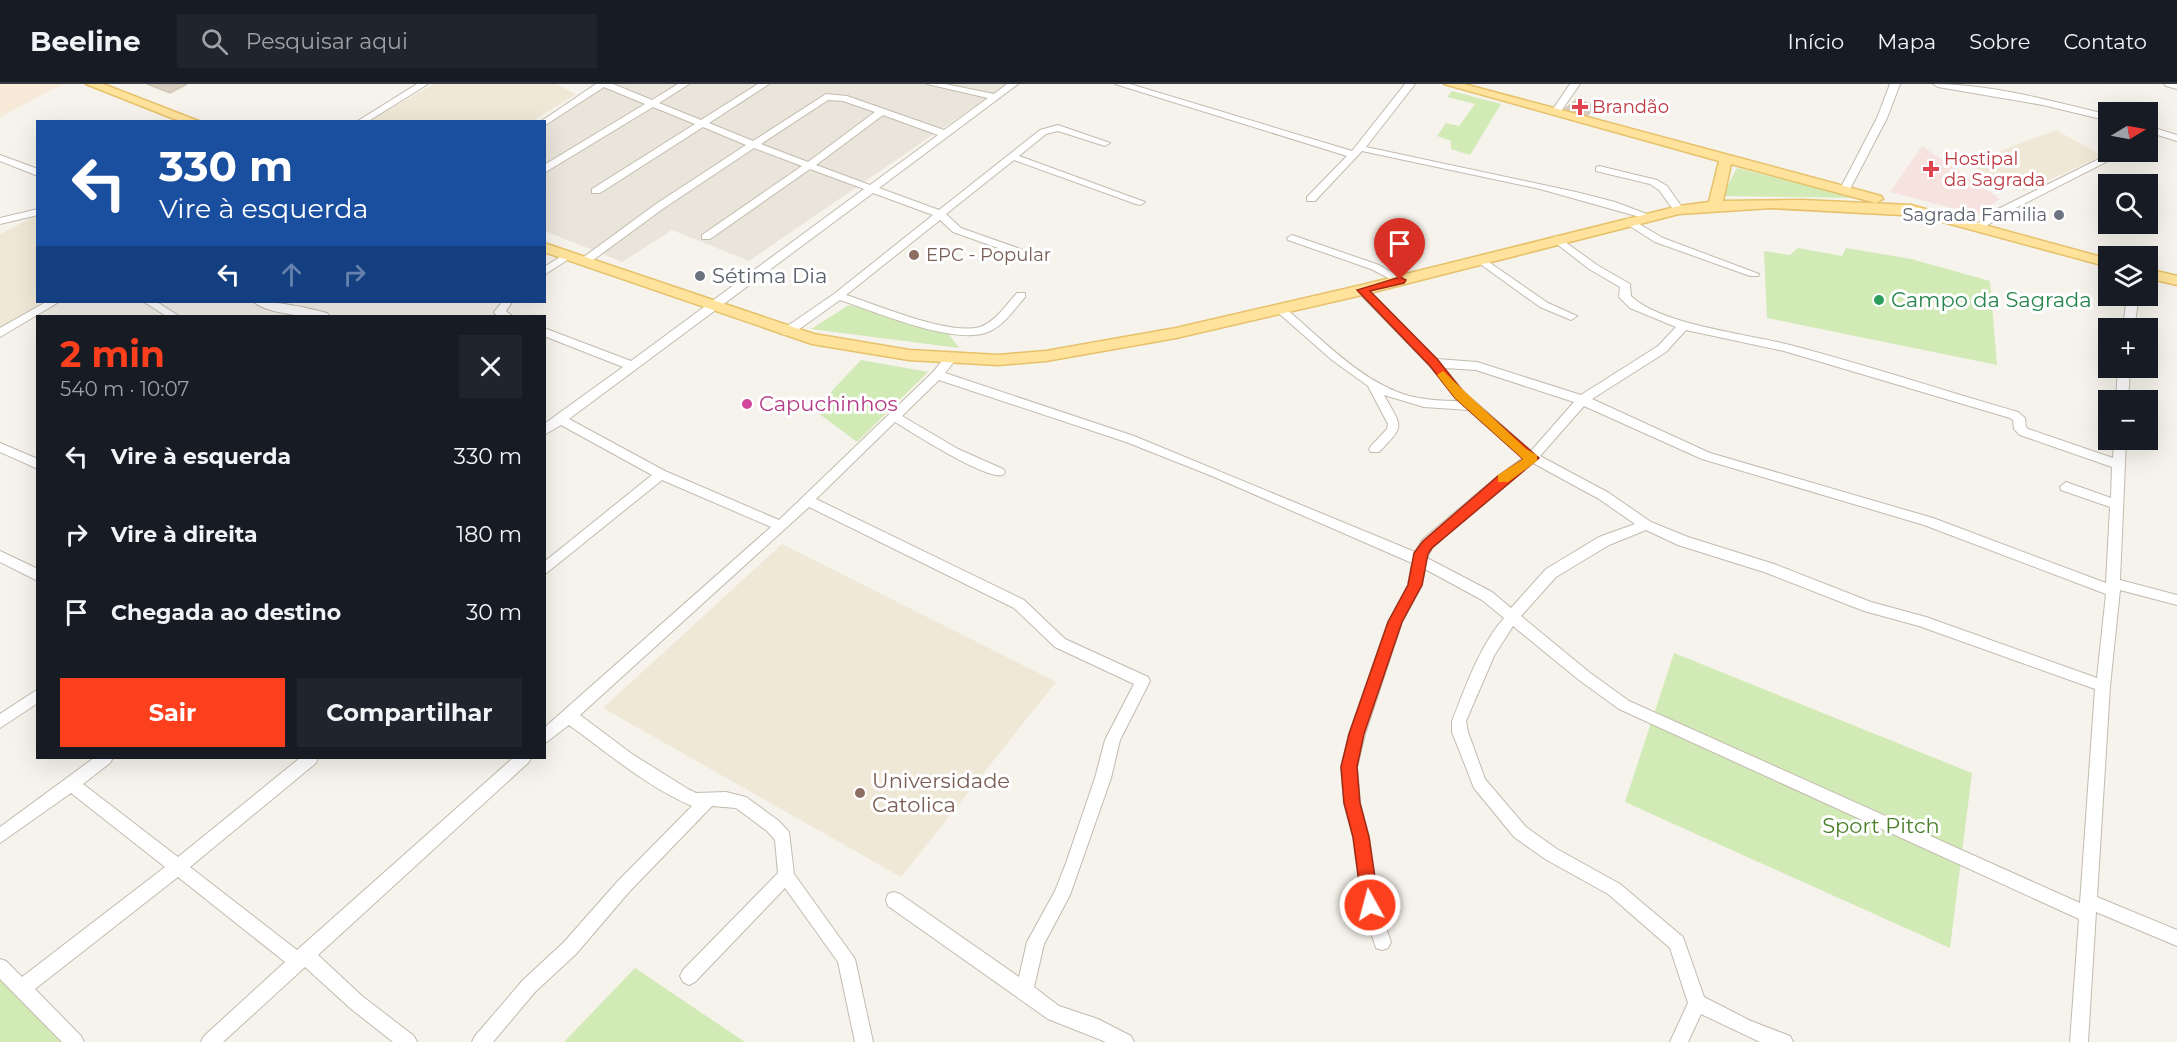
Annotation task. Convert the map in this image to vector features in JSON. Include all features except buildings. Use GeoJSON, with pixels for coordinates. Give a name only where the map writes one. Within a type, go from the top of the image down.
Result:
{"type":"FeatureCollection","features":[{"type":"Feature","properties":{"kind":"main road"},"geometry":{"type":"LineString","coordinates":[[92,84],[190,120]]}},
{"type":"Feature","properties":{"kind":"main road"},"geometry":{"type":"LineString","coordinates":[[1450,84],[2098,260]]}},
{"type":"Feature","properties":{"kind":"main road"},"geometry":{"type":"LineString","coordinates":[[1715,205],[1726,159]]}},
{"type":"Feature","properties":{"kind":"main road"},"geometry":{"type":"LineString","coordinates":[[546,248],[787,332],[860,348],[951,358],[998,360],[1046,356],[1143,339],[1281,310],[1647,216],[1679,210],[1715,205],[1780,202],[1922,212]]}},
{"type":"Feature","properties":{"kind":"main road"},"geometry":{"type":"LineString","coordinates":[[2158,276],[2177,281]]}},
{"type":"Feature","properties":{"kind":"street"},"geometry":{"type":"LineString","coordinates":[[363,120],[423,84]]}},
{"type":"Feature","properties":{"kind":"street"},"geometry":{"type":"LineString","coordinates":[[546,121],[603,84],[705,123],[754,145],[940,214],[957,230],[1022,253]]}},
{"type":"Feature","properties":{"kind":"street"},"geometry":{"type":"LineString","coordinates":[[546,169],[684,84]]}},
{"type":"Feature","properties":{"kind":"street"},"geometry":{"type":"LineString","coordinates":[[596,191],[764,84]]}},
{"type":"Feature","properties":{"kind":"street"},"geometry":{"type":"LineString","coordinates":[[932,84],[995,97]]}},
{"type":"Feature","properties":{"kind":"street"},"geometry":{"type":"LineString","coordinates":[[550,425],[1013,84]]}},
{"type":"Feature","properties":{"kind":"street"},"geometry":{"type":"LineString","coordinates":[[1120,84],[1356,151],[1553,187],[1647,216]]}},
{"type":"Feature","properties":{"kind":"street"},"geometry":{"type":"LineString","coordinates":[[1311,199],[1356,151],[1410,84]]}},
{"type":"Feature","properties":{"kind":"street"},"geometry":{"type":"LineString","coordinates":[[1556,112],[1575,84]]}},
{"type":"Feature","properties":{"kind":"street"},"geometry":{"type":"LineString","coordinates":[[1844,191],[1882,118],[1895,84]]}},
{"type":"Feature","properties":{"kind":"street"},"geometry":{"type":"LineString","coordinates":[[1938,84],[2043,102],[2098,115]]}},
{"type":"Feature","properties":{"kind":"street"},"geometry":{"type":"LineString","coordinates":[[2169,84],[2177,86]]}},
{"type":"Feature","properties":{"kind":"street"},"geometry":{"type":"LineString","coordinates":[[585,261],[660,206],[826,97],[844,98],[945,134]]}},
{"type":"Feature","properties":{"kind":"street"},"geometry":{"type":"LineString","coordinates":[[706,237],[810,165],[882,111]]}},
{"type":"Feature","properties":{"kind":"street"},"geometry":{"type":"LineString","coordinates":[[787,332],[838,296],[1044,132],[1054,127],[1106,143]]}},
{"type":"Feature","properties":{"kind":"street"},"geometry":{"type":"LineString","coordinates":[[2158,132],[2177,138]]}},
{"type":"Feature","properties":{"kind":"street"},"geometry":{"type":"LineString","coordinates":[[1014,157],[1140,202]]}},
{"type":"Feature","properties":{"kind":"street"},"geometry":{"type":"LineString","coordinates":[[0,158],[36,172]]}},
{"type":"Feature","properties":{"kind":"street"},"geometry":{"type":"LineString","coordinates":[[1978,227],[2023,200],[2099,162]]}},
{"type":"Feature","properties":{"kind":"street"},"geometry":{"type":"LineString","coordinates":[[1599,169],[1658,184],[1679,210]]}},
{"type":"Feature","properties":{"kind":"street"},"geometry":{"type":"LineString","coordinates":[[0,221],[36,212]]}},
{"type":"Feature","properties":{"kind":"street"},"geometry":{"type":"LineString","coordinates":[[1629,221],[1659,240],[1754,274]]}},
{"type":"Feature","properties":{"kind":"street"},"geometry":{"type":"LineString","coordinates":[[1292,238],[1375,267],[1400,280]]}},
{"type":"Feature","properties":{"kind":"street"},"geometry":{"type":"LineString","coordinates":[[1557,239],[1593,267],[1626,286],[1625,297],[1634,306],[1684,326],[1785,348],[2009,413],[2019,418],[2020,429],[2024,432],[2120,465]]}},
{"type":"Feature","properties":{"kind":"street"},"geometry":{"type":"LineString","coordinates":[[546,271],[568,255]]}},
{"type":"Feature","properties":{"kind":"street"},"geometry":{"type":"LineString","coordinates":[[1480,259],[1544,305],[1571,316]]}},
{"type":"Feature","properties":{"kind":"street"},"geometry":{"type":"LineString","coordinates":[[1362,290],[1434,363],[1471,406],[1522,452],[1604,496],[1646,525],[1683,541],[1768,568],[1869,608],[1921,621],[2103,686]]}},
{"type":"Feature","properties":{"kind":"street"},"geometry":{"type":"LineString","coordinates":[[838,296],[930,325],[975,332],[990,327],[1021,295]]}},
{"type":"Feature","properties":{"kind":"street"},"geometry":{"type":"LineString","coordinates":[[0,333],[51,303]]}},
{"type":"Feature","properties":{"kind":"street"},"geometry":{"type":"LineString","coordinates":[[152,303],[171,315]]}},
{"type":"Feature","properties":{"kind":"street"},"geometry":{"type":"LineString","coordinates":[[262,303],[272,307],[319,315]]}},
{"type":"Feature","properties":{"kind":"street"},"geometry":{"type":"LineString","coordinates":[[505,315],[500,312],[506,303]]}},
{"type":"Feature","properties":{"kind":"street"},"geometry":{"type":"LineString","coordinates":[[1281,310],[1344,364],[1398,397],[1425,403],[1471,406]]}},
{"type":"Feature","properties":{"kind":"street"},"geometry":{"type":"LineString","coordinates":[[1382,942],[1370,905],[1361,837],[1352,803],[1349,767],[1357,734],[1395,622],[1415,585],[1419,561],[1427,544],[1502,479],[1532,458],[1582,400],[1662,350],[1684,326]]}},
{"type":"Feature","properties":{"kind":"street"},"geometry":{"type":"LineString","coordinates":[[546,333],[632,366]]}},
{"type":"Feature","properties":{"kind":"street"},"geometry":{"type":"LineString","coordinates":[[546,736],[808,501],[937,375],[951,358]]}},
{"type":"Feature","properties":{"kind":"street"},"geometry":{"type":"LineString","coordinates":[[1434,363],[1477,366],[1582,400],[1706,456],[1928,521],[2113,587],[2177,600]]}},
{"type":"Feature","properties":{"kind":"street"},"geometry":{"type":"LineString","coordinates":[[937,375],[1216,472],[1419,561],[1487,596],[1513,615],[1584,676],[1624,705],[2087,908],[2177,938]]}},
{"type":"Feature","properties":{"kind":"street"},"geometry":{"type":"LineString","coordinates":[[1371,381],[1394,424],[1393,430],[1375,449]]}},
{"type":"Feature","properties":{"kind":"street"},"geometry":{"type":"LineString","coordinates":[[894,416],[954,452],[999,472]]}},
{"type":"Feature","properties":{"kind":"street"},"geometry":{"type":"LineString","coordinates":[[550,425],[781,526]]}},
{"type":"Feature","properties":{"kind":"street"},"geometry":{"type":"LineString","coordinates":[[0,447],[36,464]]}},
{"type":"Feature","properties":{"kind":"street"},"geometry":{"type":"LineString","coordinates":[[2079,1042],[2103,686],[2113,587],[2120,450]]}},
{"type":"Feature","properties":{"kind":"street"},"geometry":{"type":"LineString","coordinates":[[546,568],[661,474]]}},
{"type":"Feature","properties":{"kind":"street"},"geometry":{"type":"LineString","coordinates":[[2066,487],[2118,505]]}},
{"type":"Feature","properties":{"kind":"street"},"geometry":{"type":"LineString","coordinates":[[808,501],[1019,604],[1060,644],[1143,681],[1113,740],[1103,778],[1062,895],[1036,942],[1024,991]]}},
{"type":"Feature","properties":{"kind":"street"},"geometry":{"type":"LineString","coordinates":[[1646,525],[1604,541],[1551,573],[1513,615],[1487,654],[1460,721],[1462,740],[1479,783],[1520,831],[1551,854],[1614,889],[1677,943],[1697,1003],[1679,1042]]}},
{"type":"Feature","properties":{"kind":"street"},"geometry":{"type":"LineString","coordinates":[[0,556],[36,575]]}},
{"type":"Feature","properties":{"kind":"street"},"geometry":{"type":"LineString","coordinates":[[0,722],[36,696]]}},
{"type":"Feature","properties":{"kind":"street"},"geometry":{"type":"LineString","coordinates":[[569,716],[627,759],[682,794],[695,800],[726,799],[740,802],[773,826],[783,837],[786,876],[846,958],[864,1042]]}},
{"type":"Feature","properties":{"kind":"street"},"geometry":{"type":"LineString","coordinates":[[0,836],[104,759]]}},
{"type":"Feature","properties":{"kind":"street"},"geometry":{"type":"LineString","coordinates":[[21,989],[101,930],[310,759]]}},
{"type":"Feature","properties":{"kind":"street"},"geometry":{"type":"LineString","coordinates":[[210,1042],[522,759]]}},
{"type":"Feature","properties":{"kind":"street"},"geometry":{"type":"LineString","coordinates":[[70,783],[176,867],[300,958],[408,1042]]}},
{"type":"Feature","properties":{"kind":"street"},"geometry":{"type":"LineString","coordinates":[[481,1042],[529,986],[570,948],[623,887],[707,801]]}},
{"type":"Feature","properties":{"kind":"street"},"geometry":{"type":"LineString","coordinates":[[689,976],[786,876]]}},
{"type":"Feature","properties":{"kind":"street"},"geometry":{"type":"LineString","coordinates":[[894,900],[1054,1013],[1098,1028],[1125,1042]]}},
{"type":"Feature","properties":{"kind":"street"},"geometry":{"type":"LineString","coordinates":[[0,967],[75,1042]]}},
{"type":"Feature","properties":{"kind":"street"},"geometry":{"type":"LineString","coordinates":[[1697,1003],[1747,1028],[1784,1042]]}},
{"type":"Feature","properties":{"kind":"shaded area"},"geometry":{"type":"Polygon","coordinates":[[[0,84],[63,84],[0,117],[0,84]]]}},
{"type":"Feature","properties":{"kind":"shaded area"},"geometry":{"type":"Polygon","coordinates":[[[434,84],[556,84],[576,94],[535,120],[371,120],[434,84]]]}},
{"type":"Feature","properties":{"kind":"shaded area"},"geometry":{"type":"Polygon","coordinates":[[[609,84],[1007,84],[749,261],[672,230],[622,262],[546,231],[546,122],[609,84]]]}},
{"type":"Feature","properties":{"kind":"shaded area"},"geometry":{"type":"Polygon","coordinates":[[[2056,130],[2098,153],[2098,158],[2024,191],[1966,164],[2056,130]]]}},
{"type":"Feature","properties":{"kind":"shaded area","name":"Hostipal da Sagrada"},"geometry":{"type":"Polygon","coordinates":[[[1922,146],[2000,199],[1978,215],[1890,192],[1922,146]]]}},
{"type":"Feature","properties":{"kind":"shaded area"},"geometry":{"type":"Polygon","coordinates":[[[36,216],[36,303],[45,303],[0,330],[0,234],[36,216]]]}},
{"type":"Feature","properties":{"kind":"shaded area","name":"Universidade Catolica"},"geometry":{"type":"Polygon","coordinates":[[[782,544],[1056,682],[901,877],[603,708],[782,544]]]}},
{"type":"Feature","properties":{"kind":"green space"},"geometry":{"type":"Polygon","coordinates":[[[1452,91],[1501,104],[1470,155],[1451,149],[1451,141],[1437,136],[1446,123],[1459,126],[1475,104],[1447,97],[1452,91]]]}},
{"type":"Feature","properties":{"kind":"green space"},"geometry":{"type":"Polygon","coordinates":[[[1737,168],[1858,198],[1722,196],[1737,168]]]}},
{"type":"Feature","properties":{"kind":"green space","name":"Campo da Sagrada"},"geometry":{"type":"Polygon","coordinates":[[[1798,248],[1842,256],[1846,248],[1911,259],[1990,281],[1997,365],[1767,318],[1764,251],[1790,255],[1798,248]]]}},
{"type":"Feature","properties":{"kind":"green space"},"geometry":{"type":"Polygon","coordinates":[[[849,305],[947,332],[959,348],[811,329],[849,305]]]}},
{"type":"Feature","properties":{"kind":"green space"},"geometry":{"type":"Polygon","coordinates":[[[861,360],[928,372],[857,442],[814,410],[861,360]]]}},
{"type":"Feature","properties":{"kind":"green space","name":"Sport Pitch"},"geometry":{"type":"Polygon","coordinates":[[[1674,653],[1972,773],[1950,948],[1625,802],[1674,653]]]}},
{"type":"Feature","properties":{"kind":"green space"},"geometry":{"type":"Polygon","coordinates":[[[635,968],[745,1042],[564,1042],[635,968]]]}},
{"type":"Feature","properties":{"kind":"green space"},"geometry":{"type":"Polygon","coordinates":[[[0,977],[67,1042],[0,1042],[0,977]]]}},
{"type":"Feature","properties":{"kind":"slow traffic"},"geometry":{"type":"LineString","coordinates":[[1443,375],[1460,396],[1522,452],[1532,458],[1503,479]]}},
{"type":"Feature","properties":{"kind":"place","name":"Brandão"},"geometry":{"type":"Point","coordinates":[1580,107]}},
{"type":"Feature","properties":{"kind":"place","name":"Hostipal da Sagrada"},"geometry":{"type":"Point","coordinates":[1931,169]}},
{"type":"Feature","properties":{"kind":"place","name":"Sagrada Familia"},"geometry":{"type":"Point","coordinates":[2059,215]}},
{"type":"Feature","properties":{"kind":"place","name":"EPC - Popular"},"geometry":{"type":"Point","coordinates":[914,255]}},
{"type":"Feature","properties":{"kind":"place","name":"Sétima Dia"},"geometry":{"type":"Point","coordinates":[700,276]}},
{"type":"Feature","properties":{"kind":"place","name":"Campo da Sagrada"},"geometry":{"type":"Point","coordinates":[1879,300]}},
{"type":"Feature","properties":{"kind":"place","name":"Capuchinhos"},"geometry":{"type":"Point","coordinates":[747,404]}},
{"type":"Feature","properties":{"kind":"place","name":"Universidade Catolica"},"geometry":{"type":"Point","coordinates":[860,793]}},
{"type":"Feature","properties":{"kind":"route"},"geometry":{"type":"LineString","coordinates":[[1370,905],[1366,865],[1352,803],[1349,767],[1352,749],[1395,622],[1415,585],[1421,553],[1427,544],[1502,479],[1532,458],[1522,452],[1460,396],[1434,363],[1362,290],[1400,280]]}}]}
